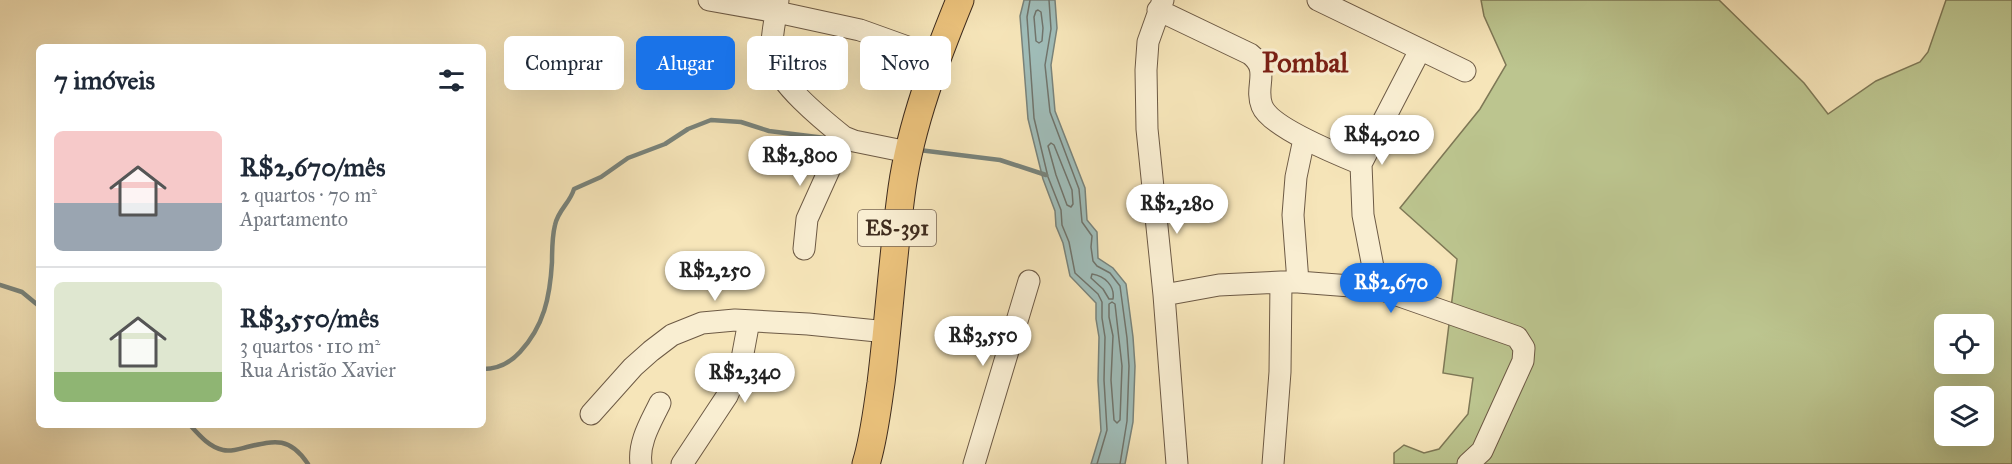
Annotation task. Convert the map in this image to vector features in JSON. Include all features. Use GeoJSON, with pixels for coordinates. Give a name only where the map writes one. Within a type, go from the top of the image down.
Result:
{"type":"FeatureCollection","features":[{"type":"Feature","properties":{"kind":"main road","name":"ES-391"},"geometry":{"type":"LineString","coordinates":[[946,36],[960,0]]}},
{"type":"Feature","properties":{"kind":"main road","name":"ES-391"},"geometry":{"type":"LineString","coordinates":[[866,464],[877,413],[891,275],[908,152],[928,90]]}},
{"type":"Feature","properties":{"kind":"street"},"geometry":{"type":"LineString","coordinates":[[709,0],[777,6],[877,36]]}},
{"type":"Feature","properties":{"kind":"street"},"geometry":{"type":"LineString","coordinates":[[1318,0],[1465,71]]}},
{"type":"Feature","properties":{"kind":"street"},"geometry":{"type":"LineString","coordinates":[[1177,464],[1164,295],[1146,117],[1148,42],[1160,5],[1258,60],[1261,68],[1261,105],[1266,113],[1304,139],[1361,164]]}},
{"type":"Feature","properties":{"kind":"street"},"geometry":{"type":"LineString","coordinates":[[777,6],[771,44],[777,70],[786,84],[844,137],[908,152]]}},
{"type":"Feature","properties":{"kind":"street"},"geometry":{"type":"LineString","coordinates":[[1377,288],[1363,215],[1361,164],[1420,50]]}},
{"type":"Feature","properties":{"kind":"street"},"geometry":{"type":"LineString","coordinates":[[804,249],[807,219],[844,137]]}},
{"type":"Feature","properties":{"kind":"street"},"geometry":{"type":"LineString","coordinates":[[1273,464],[1290,282],[1296,177],[1304,139]]}},
{"type":"Feature","properties":{"kind":"street"},"geometry":{"type":"LineString","coordinates":[[974,464],[1029,281]]}},
{"type":"Feature","properties":{"kind":"street"},"geometry":{"type":"LineString","coordinates":[[1164,295],[1219,285],[1290,282],[1377,288],[1517,337],[1524,348],[1523,361],[1482,451],[1468,464]]}},
{"type":"Feature","properties":{"kind":"street"},"geometry":{"type":"LineString","coordinates":[[591,414],[633,367],[672,335],[702,322],[749,321],[887,332]]}},
{"type":"Feature","properties":{"kind":"street"},"geometry":{"type":"LineString","coordinates":[[682,464],[728,396],[741,364],[749,321]]}},
{"type":"Feature","properties":{"kind":"street"},"geometry":{"type":"LineString","coordinates":[[641,464],[642,442],[660,403]]}},
{"type":"Feature","properties":{"kind":"green space"},"geometry":{"type":"Polygon","coordinates":[[[1481,0],[1719,0],[1804,83],[1828,114],[1876,81],[1920,62],[1928,52],[1946,0],[2012,0],[2012,464],[1394,464],[1394,453],[1404,445],[1424,453],[1439,449],[1468,414],[1473,378],[1443,373],[1457,259],[1400,208],[1480,109],[1506,65],[1484,16],[1481,0]]]}},
{"type":"Feature","properties":{"kind":"water"},"geometry":{"type":"Polygon","coordinates":[[[1024,0],[1055,0],[1057,28],[1051,65],[1055,111],[1085,188],[1087,220],[1097,232],[1098,258],[1113,268],[1126,284],[1135,366],[1133,422],[1125,464],[1091,464],[1101,431],[1096,303],[1070,276],[1063,243],[1056,226],[1055,211],[1043,179],[1028,119],[1020,16],[1024,0]]]}},
{"type":"Feature","properties":{"kind":"waterway"},"geometry":{"type":"LineString","coordinates":[[486,369],[499,367],[512,359],[535,332],[547,299],[555,225],[574,189],[601,177],[628,158],[665,144],[688,129],[711,120],[741,122],[769,131],[833,139]]}},
{"type":"Feature","properties":{"kind":"waterway"},"geometry":{"type":"LineString","coordinates":[[919,150],[1000,160],[1046,175]]}},
{"type":"Feature","properties":{"kind":"waterway"},"geometry":{"type":"LineString","coordinates":[[0,285],[22,292],[36,304]]}},
{"type":"Feature","properties":{"kind":"waterway"},"geometry":{"type":"LineString","coordinates":[[193,428],[204,440],[226,451],[266,443],[282,443],[295,449],[308,464]]}},
{"type":"Feature","properties":{"kind":"district","name":"Pombal"},"geometry":{"type":"Point","coordinates":[1305,62]}}]}
